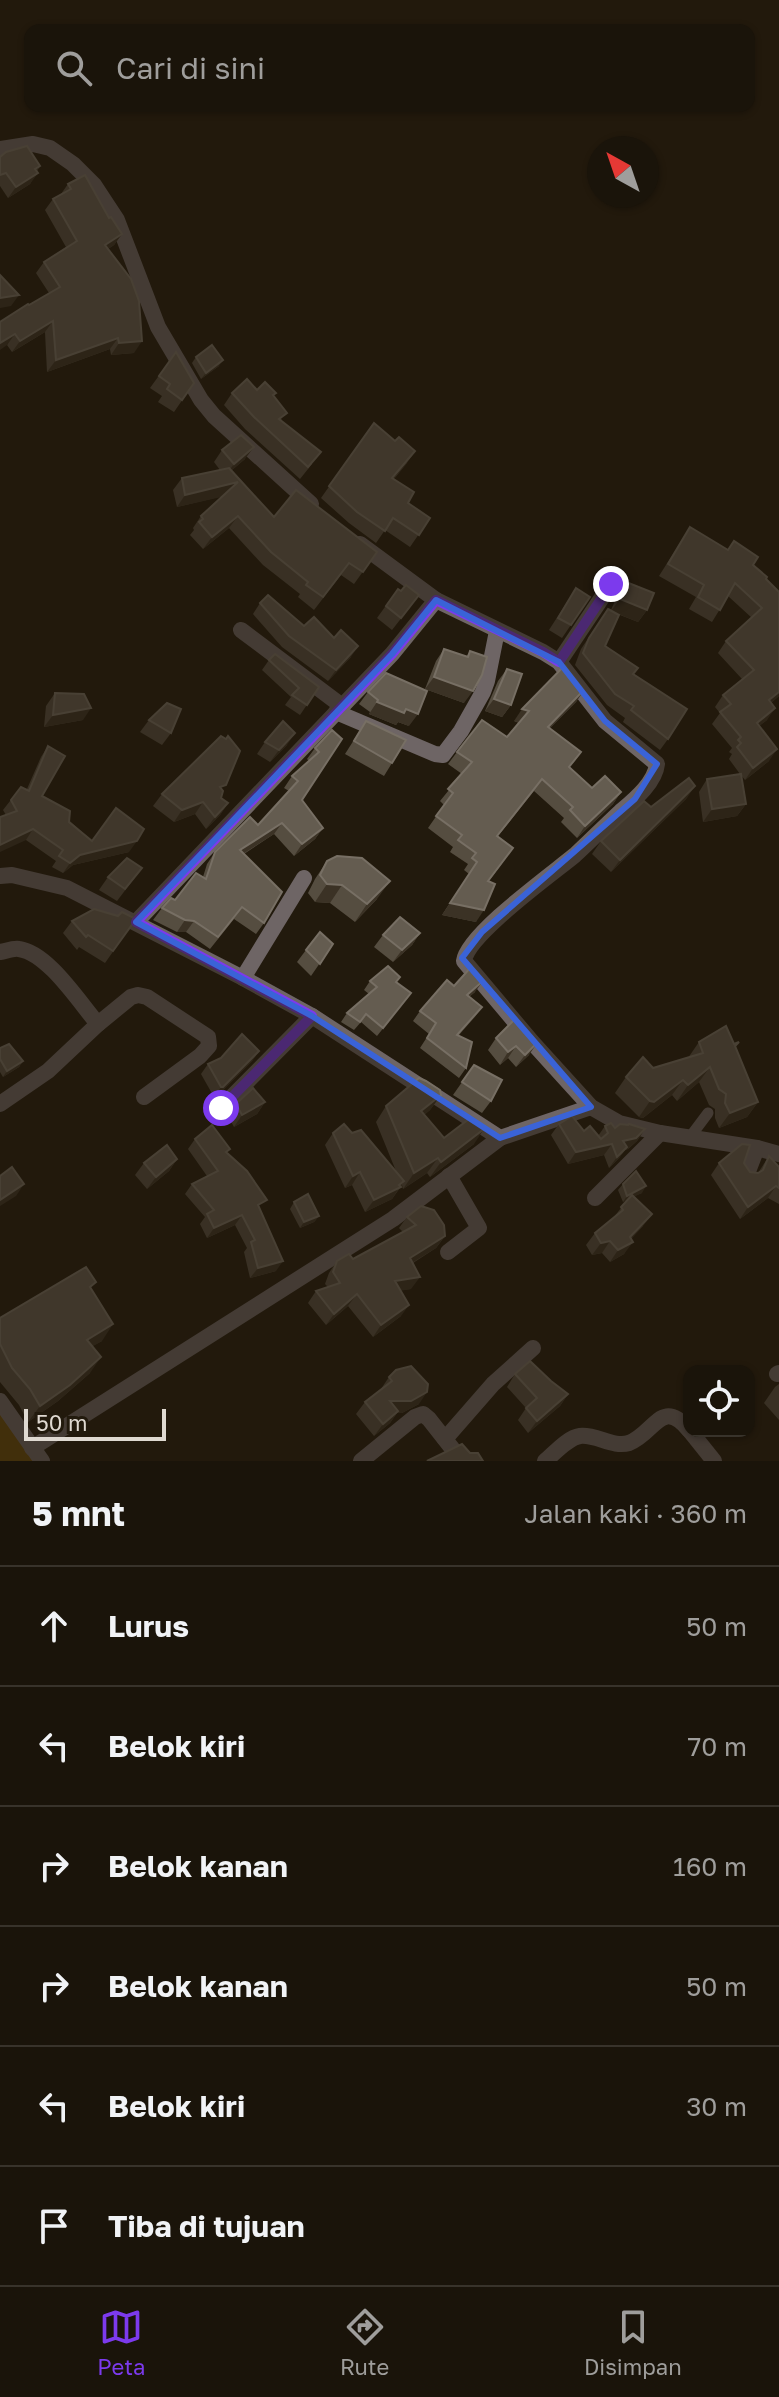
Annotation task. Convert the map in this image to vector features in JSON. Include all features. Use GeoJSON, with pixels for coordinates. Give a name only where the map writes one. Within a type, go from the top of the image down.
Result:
{"type":"FeatureCollection","features":[{"type":"Feature","properties":{"kind":"street"},"geometry":{"type":"LineString","coordinates":[[0,149],[33,144],[50,148],[73,164],[94,185],[117,220],[133,255],[158,327],[201,400],[214,416],[319,511]]}},
{"type":"Feature","properties":{"kind":"street"},"geometry":{"type":"LineString","coordinates":[[342,532],[436,600],[559,662],[605,721],[655,761],[656,773],[635,799],[482,932],[465,954],[464,961],[591,1107],[619,1123],[779,1154]]}},
{"type":"Feature","properties":{"kind":"street"},"geometry":{"type":"LineString","coordinates":[[559,662],[611,584]]}},
{"type":"Feature","properties":{"kind":"street"},"geometry":{"type":"LineString","coordinates":[[136,922],[392,654],[436,600]]}},
{"type":"Feature","properties":{"kind":"street"},"geometry":{"type":"LineString","coordinates":[[241,630],[339,709],[443,755],[483,692],[497,631]]}},
{"type":"Feature","properties":{"kind":"street"},"geometry":{"type":"LineString","coordinates":[[0,876],[12,875],[67,888],[243,978],[312,1016],[500,1138]]}},
{"type":"Feature","properties":{"kind":"street"},"geometry":{"type":"LineString","coordinates":[[243,978],[304,878]]}},
{"type":"Feature","properties":{"kind":"street"},"geometry":{"type":"LineString","coordinates":[[0,952],[17,948],[37,954],[98,1024]]}},
{"type":"Feature","properties":{"kind":"street"},"geometry":{"type":"LineString","coordinates":[[0,1104],[48,1071],[98,1024],[131,997],[138,995],[147,997],[208,1037],[209,1046],[144,1097]]}},
{"type":"Feature","properties":{"kind":"street"},"geometry":{"type":"LineString","coordinates":[[221,1108],[312,1016]]}},
{"type":"Feature","properties":{"kind":"street"},"geometry":{"type":"LineString","coordinates":[[0,1401],[37,1455],[393,1219],[500,1138],[591,1107]]}},
{"type":"Feature","properties":{"kind":"street"},"geometry":{"type":"LineString","coordinates":[[595,1198],[660,1133]]}},
{"type":"Feature","properties":{"kind":"street"},"geometry":{"type":"LineString","coordinates":[[747,1174],[757,1148]]}},
{"type":"Feature","properties":{"kind":"street"},"geometry":{"type":"LineString","coordinates":[[448,1252],[479,1228],[449,1176]]}},
{"type":"Feature","properties":{"kind":"street"},"geometry":{"type":"LineString","coordinates":[[445,1439],[493,1384],[533,1348]]}},
{"type":"Feature","properties":{"kind":"street"},"geometry":{"type":"LineString","coordinates":[[361,1461],[415,1417],[423,1414],[462,1461]]}},
{"type":"Feature","properties":{"kind":"street"},"geometry":{"type":"LineString","coordinates":[[545,1461],[583,1435],[618,1444],[630,1443],[664,1418],[678,1418],[683,1424]]}},
{"type":"Feature","properties":{"kind":"street"},"geometry":{"type":"LineString","coordinates":[[694,1437],[714,1461]]}},
{"type":"Feature","properties":{"kind":"lane"},"geometry":{"type":"LineString","coordinates":[[690,1137],[708,1113]]}},
{"type":"Feature","properties":{"kind":"highlighted area"},"geometry":{"type":"Polygon","coordinates":[[[436,600],[559,662],[605,721],[657,764],[635,799],[482,932],[462,958],[591,1107],[500,1138],[312,1016],[136,922],[392,654],[436,600]]]}},
{"type":"Feature","properties":{"kind":"shaded area"},"geometry":{"type":"Polygon","coordinates":[[[0,1399],[44,1461],[0,1461],[0,1399]]]}},
{"type":"Feature","properties":{"kind":"building"},"geometry":{"type":"Polygon","coordinates":[[[27,146],[40,166],[35,169],[38,173],[16,187],[6,173],[0,175],[0,157],[27,146]]]}},
{"type":"Feature","properties":{"kind":"building"},"geometry":{"type":"Polygon","coordinates":[[[85,175],[109,218],[122,234],[105,245],[131,279],[139,301],[142,341],[119,343],[118,338],[56,360],[53,321],[20,341],[15,334],[0,343],[0,322],[60,287],[44,262],[77,241],[53,199],[71,189],[68,184],[85,175]]]}},
{"type":"Feature","properties":{"kind":"building"},"geometry":{"type":"Polygon","coordinates":[[[0,275],[19,295],[0,298],[0,275]]]}},
{"type":"Feature","properties":{"kind":"building"},"geometry":{"type":"Polygon","coordinates":[[[212,345],[223,360],[206,373],[196,357],[212,345]]]}},
{"type":"Feature","properties":{"kind":"building"},"geometry":{"type":"Polygon","coordinates":[[[176,352],[194,383],[182,400],[167,389],[170,384],[159,376],[176,352]]]}},
{"type":"Feature","properties":{"kind":"building"},"geometry":{"type":"Polygon","coordinates":[[[247,379],[257,390],[265,382],[276,393],[273,395],[287,413],[279,419],[321,452],[308,467],[232,393],[247,379]]]}},
{"type":"Feature","properties":{"kind":"building"},"geometry":{"type":"Polygon","coordinates":[[[374,423],[395,441],[399,437],[415,451],[392,478],[414,492],[408,503],[430,518],[419,535],[393,518],[385,531],[357,512],[329,486],[374,423]]]}},
{"type":"Feature","properties":{"kind":"building"},"geometry":{"type":"Polygon","coordinates":[[[241,435],[254,447],[234,464],[222,450],[241,435]]]}},
{"type":"Feature","properties":{"kind":"building"},"geometry":{"type":"Polygon","coordinates":[[[229,468],[274,517],[296,490],[377,552],[363,572],[349,563],[323,597],[271,552],[238,516],[212,537],[199,522],[203,519],[201,516],[238,482],[185,495],[182,478],[229,468]]]}},
{"type":"Feature","properties":{"kind":"building"},"geometry":{"type":"Polygon","coordinates":[[[690,527],[728,550],[734,541],[758,557],[753,565],[779,592],[779,692],[769,700],[775,708],[757,723],[777,749],[753,768],[737,747],[741,737],[720,712],[731,704],[723,695],[754,670],[726,641],[762,608],[735,583],[720,610],[698,597],[704,585],[668,564],[690,527]]]}},
{"type":"Feature","properties":{"kind":"building"},"geometry":{"type":"Polygon","coordinates":[[[626,582],[654,593],[647,610],[620,599],[626,582]]]}},
{"type":"Feature","properties":{"kind":"building"},"geometry":{"type":"Polygon","coordinates":[[[406,585],[419,595],[401,618],[386,606],[398,589],[401,591],[406,585]]]}},
{"type":"Feature","properties":{"kind":"building"},"geometry":{"type":"Polygon","coordinates":[[[576,588],[590,597],[571,625],[558,618],[576,588]]]}},
{"type":"Feature","properties":{"kind":"building"},"geometry":{"type":"Polygon","coordinates":[[[268,595],[304,626],[314,617],[334,638],[341,630],[358,646],[336,670],[289,636],[260,603],[268,595]]]}},
{"type":"Feature","properties":{"kind":"building"},"geometry":{"type":"Polygon","coordinates":[[[608,609],[619,615],[605,646],[638,668],[633,674],[687,709],[668,739],[631,710],[634,706],[615,694],[583,653],[608,609]]]}},
{"type":"Feature","properties":{"kind":"building"},"geometry":{"type":"Polygon","coordinates":[[[444,649],[468,657],[470,651],[487,657],[473,691],[434,677],[444,649]]]}},
{"type":"Feature","properties":{"kind":"building"},"geometry":{"type":"Polygon","coordinates":[[[275,654],[319,687],[307,705],[292,695],[299,688],[269,660],[275,654]]]}},
{"type":"Feature","properties":{"kind":"building"},"geometry":{"type":"Polygon","coordinates":[[[565,665],[584,690],[548,727],[581,752],[569,767],[592,788],[605,776],[621,792],[585,826],[570,810],[573,807],[542,779],[497,836],[513,848],[488,881],[495,884],[484,910],[450,903],[477,862],[472,858],[476,853],[458,840],[462,835],[436,816],[453,793],[448,789],[472,762],[457,752],[482,720],[507,737],[529,711],[522,709],[565,665]]]}},
{"type":"Feature","properties":{"kind":"building"},"geometry":{"type":"Polygon","coordinates":[[[507,669],[522,674],[511,705],[494,699],[507,669]]]}},
{"type":"Feature","properties":{"kind":"building"},"geometry":{"type":"Polygon","coordinates":[[[386,673],[427,691],[418,714],[406,709],[404,713],[377,702],[368,692],[386,673]]]}},
{"type":"Feature","properties":{"kind":"building"},"geometry":{"type":"Polygon","coordinates":[[[55,693],[84,694],[91,708],[53,715],[55,693]]]}},
{"type":"Feature","properties":{"kind":"building"},"geometry":{"type":"Polygon","coordinates":[[[167,703],[181,709],[171,733],[149,720],[167,703]]]}},
{"type":"Feature","properties":{"kind":"building"},"geometry":{"type":"Polygon","coordinates":[[[283,721],[295,733],[279,750],[265,742],[283,721]]]}},
{"type":"Feature","properties":{"kind":"building"},"geometry":{"type":"Polygon","coordinates":[[[366,721],[406,740],[392,763],[354,741],[366,721]]]}},
{"type":"Feature","properties":{"kind":"building"},"geometry":{"type":"Polygon","coordinates":[[[332,730],[342,739],[302,800],[323,828],[302,844],[282,823],[240,850],[282,892],[264,923],[242,907],[218,937],[194,921],[185,920],[162,908],[171,898],[175,900],[196,873],[206,879],[215,852],[250,817],[258,825],[298,781],[292,776],[319,752],[315,748],[332,730]]]}},
{"type":"Feature","properties":{"kind":"building"},"geometry":{"type":"Polygon","coordinates":[[[221,736],[226,739],[228,736],[240,751],[226,785],[220,787],[223,791],[221,798],[228,803],[215,817],[203,802],[182,810],[162,794],[221,736]]]}},
{"type":"Feature","properties":{"kind":"building"},"geometry":{"type":"Polygon","coordinates":[[[48,746],[65,756],[42,796],[70,811],[69,822],[92,841],[116,808],[144,829],[137,841],[80,855],[70,863],[59,856],[63,850],[33,829],[0,845],[0,817],[17,811],[11,800],[21,787],[29,791],[48,746]]]}},
{"type":"Feature","properties":{"kind":"building"},"geometry":{"type":"Polygon","coordinates":[[[741,774],[746,804],[712,809],[707,779],[741,774]]]}},
{"type":"Feature","properties":{"kind":"building"},"geometry":{"type":"Polygon","coordinates":[[[689,778],[695,786],[620,860],[601,841],[644,801],[651,807],[689,778]]]}},
{"type":"Feature","properties":{"kind":"building"},"geometry":{"type":"Polygon","coordinates":[[[337,856],[362,858],[390,881],[367,904],[342,885],[327,884],[320,875],[327,861],[337,856]]]}},
{"type":"Feature","properties":{"kind":"building"},"geometry":{"type":"Polygon","coordinates":[[[127,858],[142,868],[125,889],[108,877],[127,858]]]}},
{"type":"Feature","properties":{"kind":"building"},"geometry":{"type":"Polygon","coordinates":[[[94,909],[118,916],[122,912],[136,919],[113,951],[88,935],[86,937],[72,921],[94,909]]]}},
{"type":"Feature","properties":{"kind":"building"},"geometry":{"type":"Polygon","coordinates":[[[400,917],[420,933],[402,950],[383,935],[400,917]]]}},
{"type":"Feature","properties":{"kind":"building"},"geometry":{"type":"Polygon","coordinates":[[[320,932],[333,944],[320,964],[306,950],[320,932]]]}},
{"type":"Feature","properties":{"kind":"building"},"geometry":{"type":"Polygon","coordinates":[[[388,966],[400,977],[396,982],[411,993],[383,1028],[366,1014],[360,1022],[347,1013],[377,987],[370,981],[388,966]]]}},
{"type":"Feature","properties":{"kind":"building"},"geometry":{"type":"Polygon","coordinates":[[[471,967],[483,981],[467,995],[482,1007],[457,1035],[472,1042],[466,1068],[427,1038],[436,1023],[420,1011],[447,980],[454,986],[471,967]]]}},
{"type":"Feature","properties":{"kind":"building"},"geometry":{"type":"Polygon","coordinates":[[[516,1018],[537,1043],[525,1055],[516,1046],[508,1052],[496,1038],[516,1018]]]}},
{"type":"Feature","properties":{"kind":"building"},"geometry":{"type":"Polygon","coordinates":[[[726,1026],[734,1044],[739,1042],[735,1046],[758,1102],[730,1113],[725,1103],[726,1094],[719,1089],[710,1067],[688,1085],[683,1080],[654,1102],[626,1077],[643,1057],[653,1068],[703,1053],[699,1042],[726,1026]]]}},
{"type":"Feature","properties":{"kind":"building"},"geometry":{"type":"Polygon","coordinates":[[[242,1034],[259,1051],[221,1087],[208,1064],[221,1058],[242,1034]]]}},
{"type":"Feature","properties":{"kind":"building"},"geometry":{"type":"Polygon","coordinates":[[[9,1044],[23,1061],[7,1071],[0,1059],[0,1048],[9,1044]]]}},
{"type":"Feature","properties":{"kind":"building"},"geometry":{"type":"Polygon","coordinates":[[[474,1065],[502,1080],[491,1101],[462,1082],[474,1065]]]}},
{"type":"Feature","properties":{"kind":"building"},"geometry":{"type":"Polygon","coordinates":[[[419,1078],[440,1090],[441,1095],[421,1111],[444,1138],[469,1119],[484,1129],[441,1162],[438,1158],[414,1173],[386,1106],[419,1078]]]}},
{"type":"Feature","properties":{"kind":"building"},"geometry":{"type":"Polygon","coordinates":[[[253,1088],[265,1102],[242,1115],[236,1104],[253,1088]]]}},
{"type":"Feature","properties":{"kind":"building"},"geometry":{"type":"Polygon","coordinates":[[[572,1116],[584,1131],[590,1126],[601,1139],[608,1133],[605,1126],[611,1123],[615,1128],[620,1124],[629,1124],[645,1129],[636,1138],[623,1141],[627,1147],[617,1157],[612,1144],[576,1152],[559,1124],[572,1116]]]}},
{"type":"Feature","properties":{"kind":"building"},"geometry":{"type":"Polygon","coordinates":[[[344,1124],[352,1133],[361,1130],[404,1181],[399,1185],[401,1187],[374,1200],[360,1172],[353,1176],[333,1133],[344,1124]]]}},
{"type":"Feature","properties":{"kind":"building"},"geometry":{"type":"Polygon","coordinates":[[[212,1125],[230,1149],[226,1152],[247,1171],[267,1200],[258,1205],[283,1261],[258,1268],[251,1242],[255,1240],[242,1215],[214,1228],[207,1214],[214,1210],[192,1184],[218,1171],[195,1139],[212,1125]]]}},
{"type":"Feature","properties":{"kind":"building"},"geometry":{"type":"Polygon","coordinates":[[[742,1144],[750,1145],[744,1163],[750,1172],[763,1170],[769,1156],[779,1167],[779,1188],[776,1186],[748,1207],[719,1163],[742,1144]]]}},
{"type":"Feature","properties":{"kind":"building"},"geometry":{"type":"Polygon","coordinates":[[[167,1145],[177,1159],[156,1177],[144,1163],[167,1145]]]}},
{"type":"Feature","properties":{"kind":"building"},"geometry":{"type":"Polygon","coordinates":[[[12,1167],[24,1184],[0,1200],[0,1176],[12,1167]]]}},
{"type":"Feature","properties":{"kind":"building"},"geometry":{"type":"Polygon","coordinates":[[[636,1171],[646,1186],[627,1196],[623,1184],[636,1171]]]}},
{"type":"Feature","properties":{"kind":"building"},"geometry":{"type":"Polygon","coordinates":[[[308,1194],[319,1216],[304,1222],[294,1202],[308,1194]]]}},
{"type":"Feature","properties":{"kind":"building"},"geometry":{"type":"Polygon","coordinates":[[[632,1195],[652,1214],[630,1237],[633,1242],[618,1250],[610,1241],[601,1243],[595,1233],[623,1210],[621,1207],[632,1195]]]}},
{"type":"Feature","properties":{"kind":"building"},"geometry":{"type":"Polygon","coordinates":[[[421,1206],[434,1210],[444,1225],[445,1236],[410,1258],[420,1277],[395,1281],[409,1305],[381,1325],[357,1294],[334,1314],[316,1291],[340,1283],[333,1272],[337,1261],[349,1254],[353,1259],[416,1225],[407,1217],[421,1206]]]}},
{"type":"Feature","properties":{"kind":"building"},"geometry":{"type":"Polygon","coordinates":[[[86,1267],[96,1282],[90,1287],[113,1324],[87,1340],[101,1357],[70,1385],[40,1406],[12,1368],[0,1344],[0,1318],[86,1267]]]}},
{"type":"Feature","properties":{"kind":"building"},"geometry":{"type":"Polygon","coordinates":[[[530,1361],[568,1394],[537,1421],[526,1408],[537,1398],[515,1374],[530,1361]]]}},
{"type":"Feature","properties":{"kind":"building"},"geometry":{"type":"Polygon","coordinates":[[[411,1366],[428,1384],[427,1392],[411,1401],[390,1401],[398,1411],[383,1424],[365,1402],[392,1381],[389,1377],[396,1370],[411,1366]]]}},
{"type":"Feature","properties":{"kind":"building"},"geometry":{"type":"Polygon","coordinates":[[[462,1444],[470,1453],[478,1453],[483,1461],[427,1461],[462,1444]]]}},
{"type":"Feature","properties":{"kind":"route"},"geometry":{"type":"LineString","coordinates":[[221,1108],[312,1016],[136,922],[392,654],[436,600],[559,662],[611,584]]}}]}
